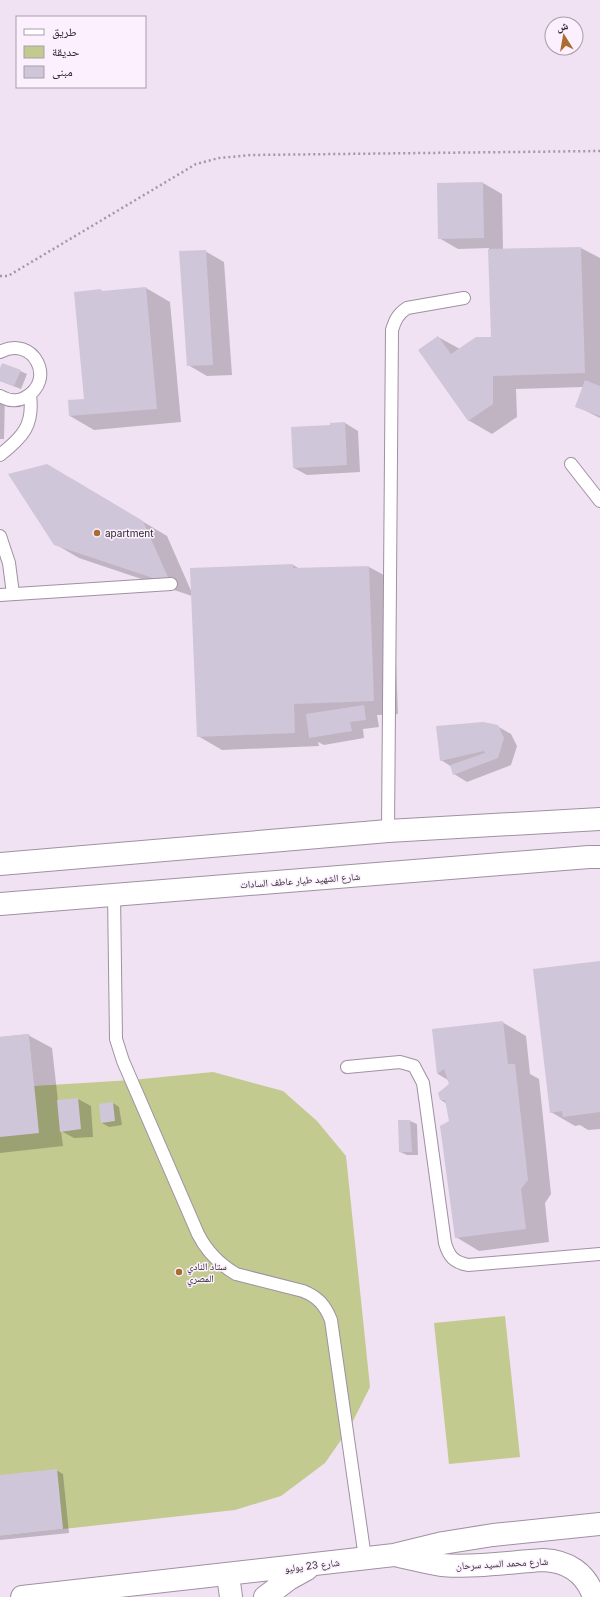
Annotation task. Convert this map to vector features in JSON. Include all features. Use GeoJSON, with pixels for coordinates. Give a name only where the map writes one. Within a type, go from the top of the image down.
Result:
{"type":"FeatureCollection","features":[{"type":"Feature","properties":{"kind":"street"},"geometry":{"type":"LineString","coordinates":[[0,864],[388,831],[600,818]]}},
{"type":"Feature","properties":{"kind":"street","name":"شارع الشهيد طيار عاطف السادات"},"geometry":{"type":"LineString","coordinates":[[0,904],[600,857]]}},
{"type":"Feature","properties":{"kind":"street","name":"شارع 23 يوليو"},"geometry":{"type":"LineString","coordinates":[[22,1597],[394,1555],[493,1535],[600,1524]]}},
{"type":"Feature","properties":{"kind":"street","name":"شارع محمد السيد سرحان"},"geometry":{"type":"LineString","coordinates":[[394,1555],[425,1563],[442,1565],[555,1560],[576,1570],[591,1588],[594,1597]]}},
{"type":"Feature","properties":{"kind":"street"},"geometry":{"type":"LineString","coordinates":[[265,1597],[290,1579],[325,1563]]}},
{"type":"Feature","properties":{"kind":"street"},"geometry":{"type":"LineString","coordinates":[[228,1574],[231,1597]]}},
{"type":"Feature","properties":{"kind":"lane"},"geometry":{"type":"LineString","coordinates":[[388,831],[392,330],[395,320],[406,308],[464,298]]}},
{"type":"Feature","properties":{"kind":"lane"},"geometry":{"type":"LineString","coordinates":[[0,396],[12,400],[22,399],[30,395],[40,380],[38,362],[32,355],[24,350],[16,348],[2,349]]}},
{"type":"Feature","properties":{"kind":"lane"},"geometry":{"type":"LineString","coordinates":[[0,455],[15,444],[28,427],[31,411],[30,395]]}},
{"type":"Feature","properties":{"kind":"lane"},"geometry":{"type":"LineString","coordinates":[[571,464],[600,502]]}},
{"type":"Feature","properties":{"kind":"lane"},"geometry":{"type":"LineString","coordinates":[[0,536],[9,563],[13,594]]}},
{"type":"Feature","properties":{"kind":"lane"},"geometry":{"type":"LineString","coordinates":[[0,595],[171,584]]}},
{"type":"Feature","properties":{"kind":"lane"},"geometry":{"type":"LineString","coordinates":[[114,894],[116,1039],[123,1061],[198,1234],[210,1253],[226,1268],[236,1274],[303,1291],[312,1295],[324,1305],[331,1320],[365,1558]]}},
{"type":"Feature","properties":{"kind":"lane"},"geometry":{"type":"LineString","coordinates":[[347,1067],[400,1062],[414,1066],[417,1070],[423,1083],[445,1243],[447,1252],[452,1260],[468,1265],[600,1254]]}},
{"type":"Feature","properties":{"kind":"path"},"geometry":{"type":"LineString","coordinates":[[0,276],[8,276],[196,164],[219,158],[251,155],[600,151]]}},
{"type":"Feature","properties":{"kind":"green space","name":"ستاد النادي المصري"},"geometry":{"type":"Polygon","coordinates":[[[29,1034],[34,1086],[132,1080],[213,1072],[283,1091],[317,1121],[346,1156],[370,1387],[350,1427],[325,1463],[281,1496],[235,1510],[0,1536],[0,1037],[29,1034]]]}},
{"type":"Feature","properties":{"kind":"green space"},"geometry":{"type":"Polygon","coordinates":[[[505,1316],[520,1457],[449,1464],[434,1323],[505,1316]]]}},
{"type":"Feature","properties":{"kind":"building"},"geometry":{"type":"Polygon","coordinates":[[[483,182],[484,238],[438,239],[437,183],[483,182]]]}},
{"type":"Feature","properties":{"kind":"building"},"geometry":{"type":"Polygon","coordinates":[[[581,247],[585,373],[493,376],[493,404],[468,421],[418,350],[438,336],[451,354],[476,337],[491,337],[488,249],[581,247]]]}},
{"type":"Feature","properties":{"kind":"building"},"geometry":{"type":"Polygon","coordinates":[[[206,250],[213,365],[187,366],[179,251],[206,250]]]}},
{"type":"Feature","properties":{"kind":"building"},"geometry":{"type":"Polygon","coordinates":[[[146,287],[157,409],[69,416],[68,400],[84,399],[74,292],[146,287]]]}},
{"type":"Feature","properties":{"kind":"building"},"geometry":{"type":"Polygon","coordinates":[[[2,363],[21,370],[14,386],[0,381],[0,368],[2,363]]]}},
{"type":"Feature","properties":{"kind":"building"},"geometry":{"type":"Polygon","coordinates":[[[585,380],[600,386],[600,416],[575,407],[585,380]]]}},
{"type":"Feature","properties":{"kind":"building"},"geometry":{"type":"Polygon","coordinates":[[[345,422],[347,465],[293,468],[291,427],[330,425],[330,423],[345,422]]]}},
{"type":"Feature","properties":{"kind":"building","name":"apartment"},"geometry":{"type":"Polygon","coordinates":[[[47,464],[143,521],[171,584],[54,545],[8,474],[47,464]]]}},
{"type":"Feature","properties":{"kind":"building"},"geometry":{"type":"Polygon","coordinates":[[[293,564],[293,568],[369,566],[374,701],[294,704],[295,733],[197,737],[190,568],[293,564]]]}},
{"type":"Feature","properties":{"kind":"building"},"geometry":{"type":"Polygon","coordinates":[[[364,705],[366,720],[350,722],[352,731],[309,738],[306,714],[364,705]]]}},
{"type":"Feature","properties":{"kind":"building"},"geometry":{"type":"Polygon","coordinates":[[[483,722],[498,725],[504,738],[498,758],[453,775],[450,765],[485,753],[484,751],[440,761],[436,726],[483,722]]]}},
{"type":"Feature","properties":{"kind":"building"},"geometry":{"type":"Polygon","coordinates":[[[600,961],[600,1112],[563,1117],[562,1111],[550,1113],[533,969],[600,961]]]}},
{"type":"Feature","properties":{"kind":"building"},"geometry":{"type":"Polygon","coordinates":[[[503,1021],[508,1064],[515,1064],[528,1180],[521,1189],[526,1229],[455,1238],[440,1126],[449,1121],[445,1100],[440,1100],[438,1093],[449,1084],[444,1069],[437,1074],[432,1029],[503,1021]]]}},
{"type":"Feature","properties":{"kind":"building"},"geometry":{"type":"Polygon","coordinates":[[[29,1034],[39,1133],[0,1137],[0,1037],[29,1034]]]}},
{"type":"Feature","properties":{"kind":"building"},"geometry":{"type":"Polygon","coordinates":[[[78,1098],[81,1129],[60,1132],[57,1100],[78,1098]]]}},
{"type":"Feature","properties":{"kind":"building"},"geometry":{"type":"Polygon","coordinates":[[[113,1102],[115,1121],[101,1123],[99,1104],[113,1102]]]}},
{"type":"Feature","properties":{"kind":"building"},"geometry":{"type":"Polygon","coordinates":[[[398,1120],[410,1120],[412,1152],[399,1152],[398,1120]]]}},
{"type":"Feature","properties":{"kind":"building"},"geometry":{"type":"Polygon","coordinates":[[[57,1469],[63,1529],[0,1536],[0,1475],[57,1469]]]}},
{"type":"Feature","properties":{"kind":"place","name":"apartment"},"geometry":{"type":"Point","coordinates":[97,533]}},
{"type":"Feature","properties":{"kind":"place","name":"ستاد النادي المصري"},"geometry":{"type":"Point","coordinates":[179,1272]}}]}
